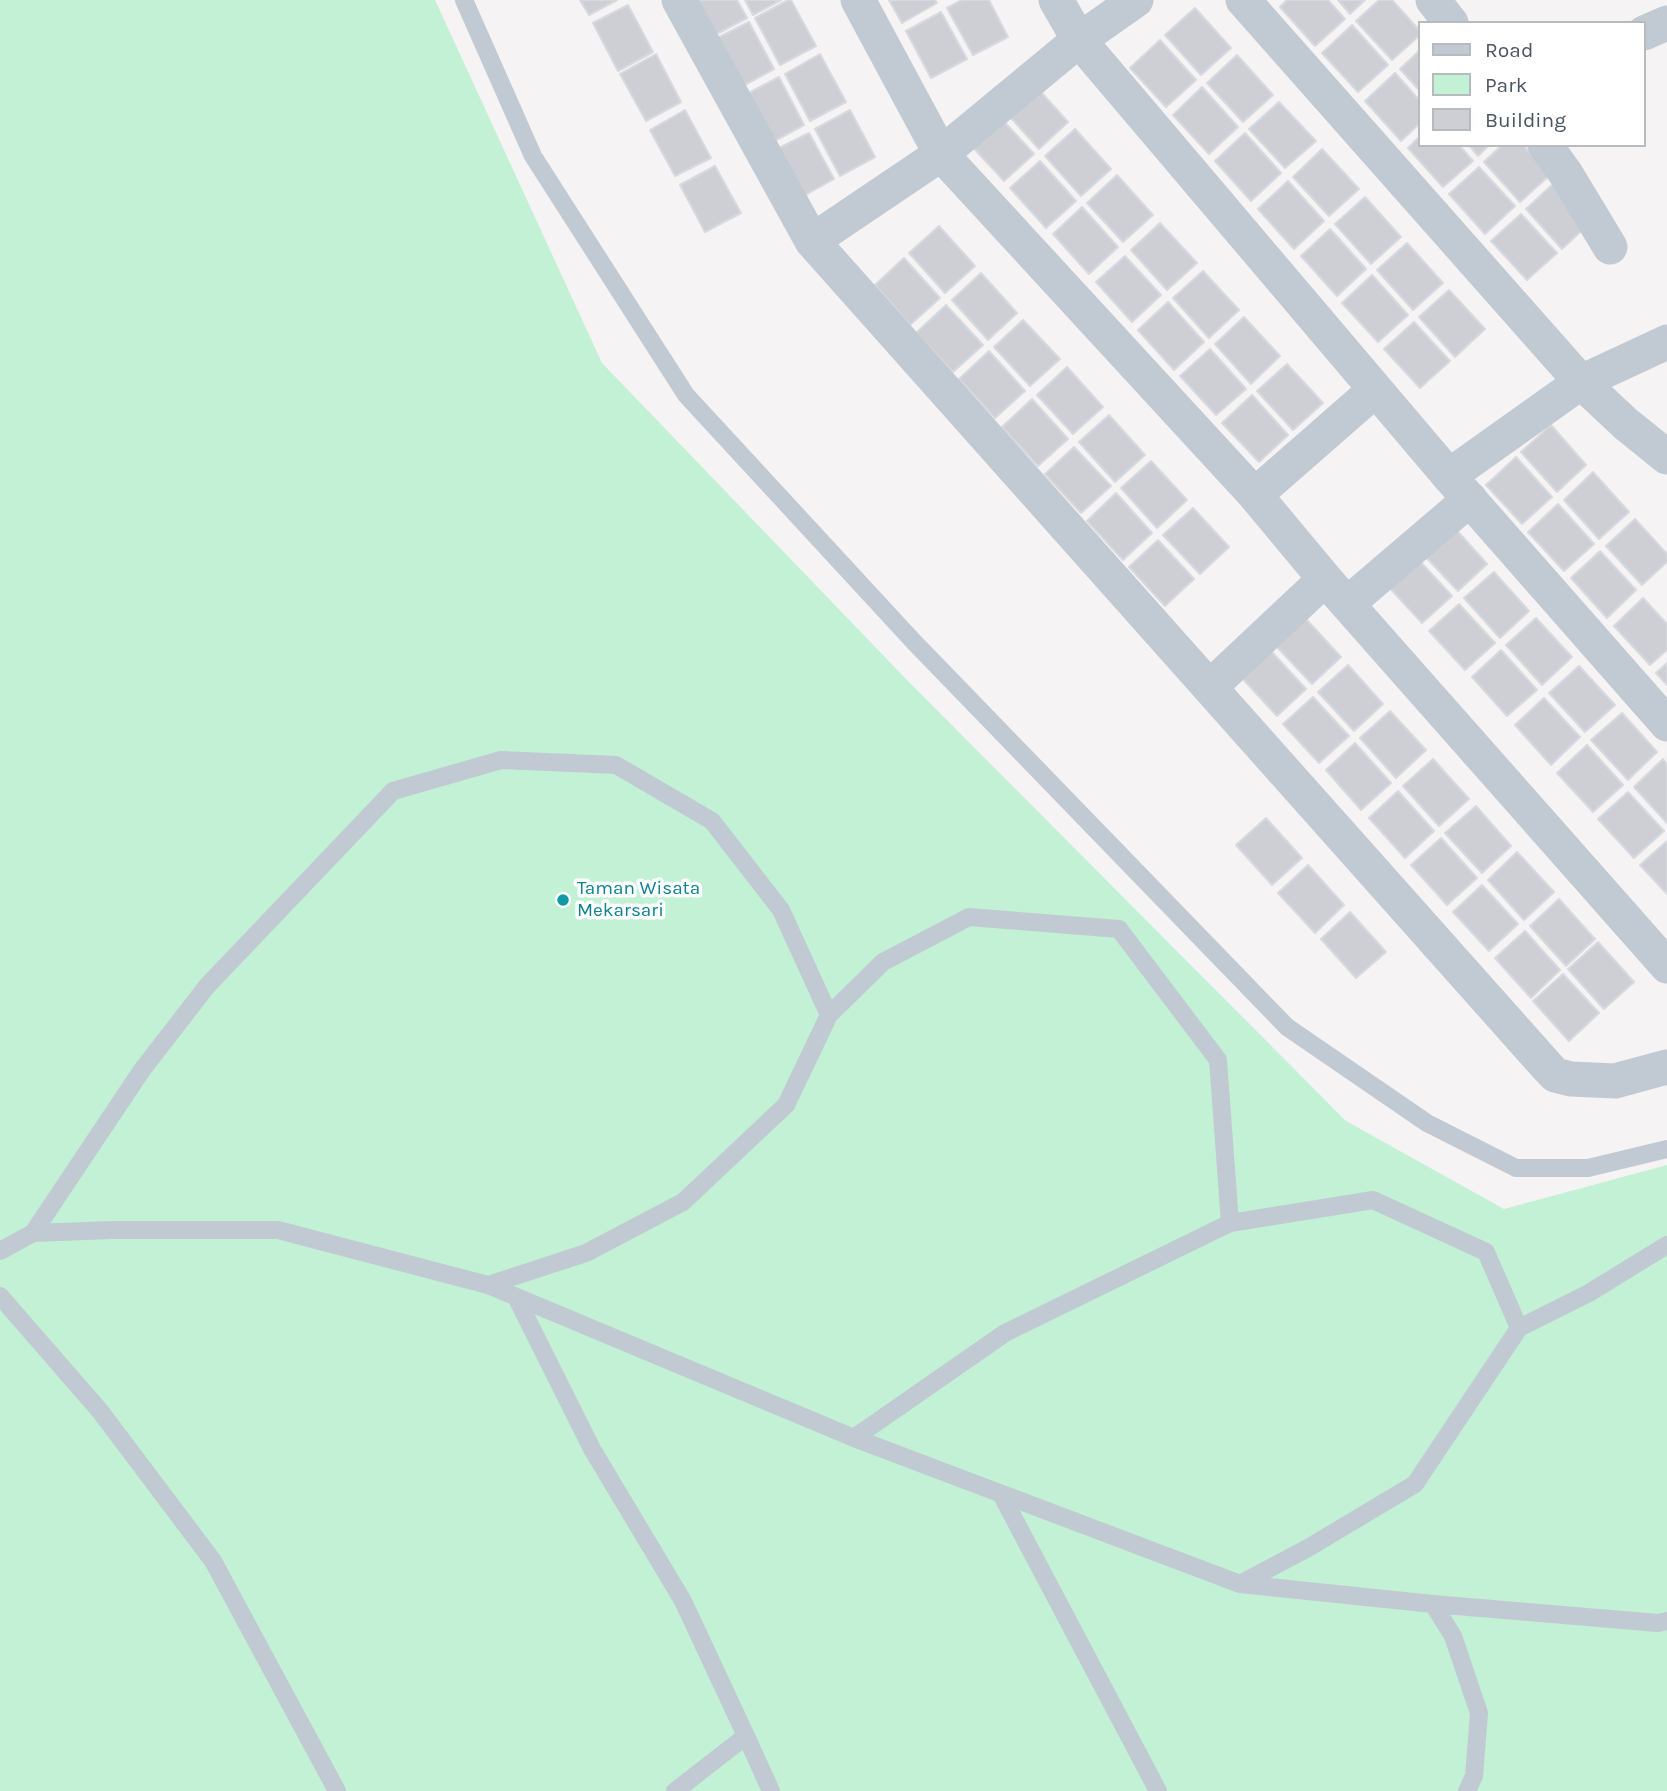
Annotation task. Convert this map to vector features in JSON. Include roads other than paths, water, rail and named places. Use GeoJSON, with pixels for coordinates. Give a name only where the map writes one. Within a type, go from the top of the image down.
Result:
{"type":"FeatureCollection","features":[{"type":"Feature","properties":{"kind":"street"},"geometry":{"type":"LineString","coordinates":[[679,0],[812,241],[1555,1074],[1570,1079],[1615,1081],[1667,1066]]}},
{"type":"Feature","properties":{"kind":"street"},"geometry":{"type":"LineString","coordinates":[[858,0],[942,154],[1255,495],[1336,592],[1667,966]]}},
{"type":"Feature","properties":{"kind":"street"},"geometry":{"type":"LineString","coordinates":[[1056,0],[1079,40],[1459,488],[1667,724]]}},
{"type":"Feature","properties":{"kind":"street"},"geometry":{"type":"LineString","coordinates":[[812,241],[942,154],[1079,40],[1136,0]]}},
{"type":"Feature","properties":{"kind":"street"},"geometry":{"type":"LineString","coordinates":[[1243,0],[1581,382],[1667,457]]}},
{"type":"Feature","properties":{"kind":"street"},"geometry":{"type":"LineString","coordinates":[[1433,0],[1449,21]]}},
{"type":"Feature","properties":{"kind":"street"},"geometry":{"type":"LineString","coordinates":[[1646,32],[1667,23]]}},
{"type":"Feature","properties":{"kind":"street"},"geometry":{"type":"LineString","coordinates":[[1546,147],[1610,247]]}},
{"type":"Feature","properties":{"kind":"street"},"geometry":{"type":"LineString","coordinates":[[1210,687],[1336,592],[1581,382],[1667,342]]}},
{"type":"Feature","properties":{"kind":"street"},"geometry":{"type":"LineString","coordinates":[[1255,495],[1375,390]]}},
{"type":"Feature","properties":{"kind":"lane"},"geometry":{"type":"LineString","coordinates":[[464,0],[533,156],[686,395],[914,642],[1287,1027],[1427,1123],[1516,1168],[1588,1168],[1667,1149]]}},
{"type":"Feature","properties":{"kind":"lane"},"geometry":{"type":"LineString","coordinates":[[33,1233],[142,1070],[207,986],[393,791],[501,760],[616,765],[712,821],[781,910],[829,1015]]}},
{"type":"Feature","properties":{"kind":"lane"},"geometry":{"type":"LineString","coordinates":[[488,1285],[586,1253],[683,1202],[786,1105],[829,1015],[883,962],[969,917],[1119,929],[1218,1060],[1230,1223]]}},
{"type":"Feature","properties":{"kind":"lane"},"geometry":{"type":"LineString","coordinates":[[854,1438],[1006,1333],[1230,1223],[1373,1199],[1486,1252],[1519,1328]]}},
{"type":"Feature","properties":{"kind":"lane"},"geometry":{"type":"LineString","coordinates":[[0,1251],[33,1233],[278,1230],[488,1285],[854,1438],[1240,1584],[1433,1604],[1658,1623],[1667,1621]]}},
{"type":"Feature","properties":{"kind":"lane"},"geometry":{"type":"LineString","coordinates":[[1240,1584],[1308,1548],[1415,1484],[1519,1328],[1589,1293],[1667,1245]]}},
{"type":"Feature","properties":{"kind":"lane"},"geometry":{"type":"LineString","coordinates":[[0,1296],[100,1411],[213,1562],[337,1791]]}},
{"type":"Feature","properties":{"kind":"lane"},"geometry":{"type":"LineString","coordinates":[[516,1297],[592,1450],[683,1601],[771,1791]]}},
{"type":"Feature","properties":{"kind":"lane"},"geometry":{"type":"LineString","coordinates":[[1001,1494],[1158,1791]]}},
{"type":"Feature","properties":{"kind":"lane"},"geometry":{"type":"LineString","coordinates":[[1433,1604],[1453,1636],[1479,1713],[1474,1776],[1467,1791]]}},
{"type":"Feature","properties":{"kind":"lane"},"geometry":{"type":"LineString","coordinates":[[675,1791],[746,1736]]}},
{"type":"Feature","properties":{"kind":"place","name":"Taman Wisata Mekarsari"},"geometry":{"type":"Point","coordinates":[563,900]}}]}
